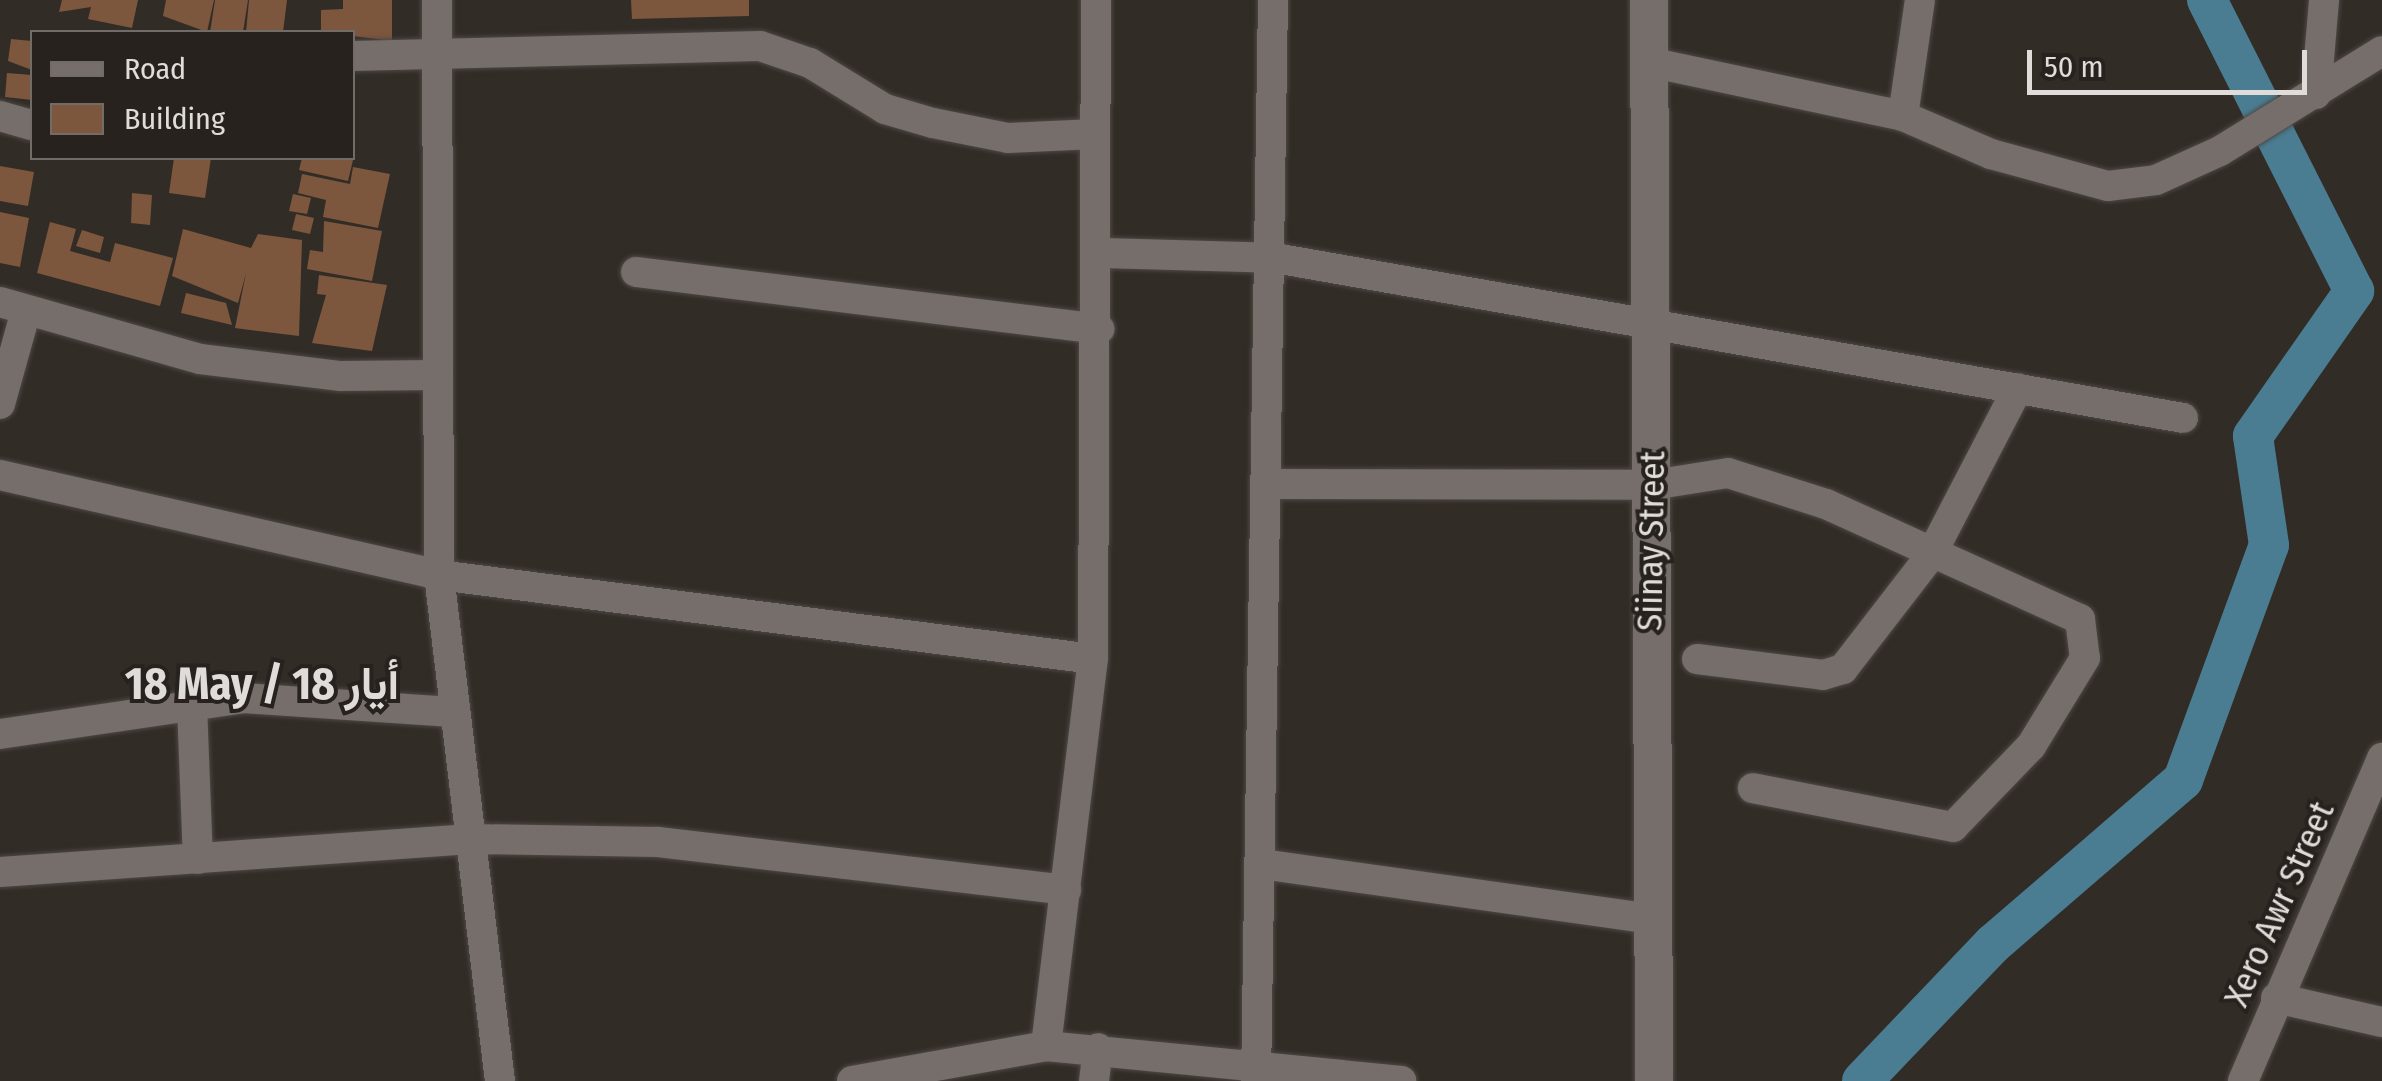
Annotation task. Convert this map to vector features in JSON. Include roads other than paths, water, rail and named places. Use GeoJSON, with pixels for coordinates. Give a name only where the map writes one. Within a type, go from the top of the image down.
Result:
{"type":"FeatureCollection","features":[{"type":"Feature","properties":{"kind":"street"},"geometry":{"type":"LineString","coordinates":[[437,0],[438,575],[500,1081]]}},
{"type":"Feature","properties":{"kind":"street"},"geometry":{"type":"LineString","coordinates":[[1046,1046],[1093,659],[1100,329],[1096,0]]}},
{"type":"Feature","properties":{"kind":"street"},"geometry":{"type":"LineString","coordinates":[[1257,1075],[1275,258],[1273,0]]}},
{"type":"Feature","properties":{"kind":"street","name":"Siinay Street"},"geometry":{"type":"LineString","coordinates":[[1649,0],[1652,485],[1647,918],[1654,1081]]}},
{"type":"Feature","properties":{"kind":"street"},"geometry":{"type":"LineString","coordinates":[[1904,116],[1920,0]]}},
{"type":"Feature","properties":{"kind":"street"},"geometry":{"type":"LineString","coordinates":[[2305,103],[2324,0]]}},
{"type":"Feature","properties":{"kind":"street"},"geometry":{"type":"LineString","coordinates":[[355,56],[438,49],[760,46],[810,64],[885,110],[933,123],[1008,138],[1095,134]]}},
{"type":"Feature","properties":{"kind":"street"},"geometry":{"type":"LineString","coordinates":[[1648,62],[1904,116],[1991,154],[2108,186],[2156,180],[2220,150],[2305,103],[2382,51]]}},
{"type":"Feature","properties":{"kind":"street"},"geometry":{"type":"LineString","coordinates":[[0,116],[30,124]]}},
{"type":"Feature","properties":{"kind":"street"},"geometry":{"type":"LineString","coordinates":[[1099,253],[1275,258],[1652,321],[2182,418]]}},
{"type":"Feature","properties":{"kind":"street"},"geometry":{"type":"LineString","coordinates":[[636,272],[1100,329]]}},
{"type":"Feature","properties":{"kind":"street"},"geometry":{"type":"LineString","coordinates":[[0,404],[13,306],[200,359],[341,376],[436,375]]}},
{"type":"Feature","properties":{"kind":"street"},"geometry":{"type":"LineString","coordinates":[[1697,660],[1823,676],[1843,669],[1930,555],[2018,388]]}},
{"type":"Feature","properties":{"kind":"street"},"geometry":{"type":"LineString","coordinates":[[1269,484],[1652,485],[1728,473],[1826,504],[1930,555],[2080,618],[2085,658],[2031,746],[1953,827],[1753,788]]}},
{"type":"Feature","properties":{"kind":"street"},"geometry":{"type":"LineString","coordinates":[[0,475],[438,575],[1093,659]]}},
{"type":"Feature","properties":{"kind":"street"},"geometry":{"type":"LineString","coordinates":[[0,734],[244,698],[453,712]]}},
{"type":"Feature","properties":{"kind":"street"},"geometry":{"type":"LineString","coordinates":[[192,705],[198,859]]}},
{"type":"Feature","properties":{"kind":"street","name":"Xero Awr Street"},"geometry":{"type":"LineString","coordinates":[[2243,1081],[2276,998],[2380,774]]}},
{"type":"Feature","properties":{"kind":"street"},"geometry":{"type":"LineString","coordinates":[[0,872],[471,840],[781,852],[1066,890]]}},
{"type":"Feature","properties":{"kind":"street"},"geometry":{"type":"LineString","coordinates":[[1261,864],[1647,918]]}},
{"type":"Feature","properties":{"kind":"street"},"geometry":{"type":"LineString","coordinates":[[2276,998],[2382,1022]]}},
{"type":"Feature","properties":{"kind":"street"},"geometry":{"type":"LineString","coordinates":[[852,1081],[1046,1046],[1098,1048],[1257,1075],[1401,1081]]}},
{"type":"Feature","properties":{"kind":"street"},"geometry":{"type":"LineString","coordinates":[[1094,1081],[1098,1048]]}},
{"type":"Feature","properties":{"kind":"waterway"},"geometry":{"type":"LineString","coordinates":[[1862,1081],[1993,944],[2183,780],[2269,545],[2253,436],[2354,291],[2207,0]]}},
{"type":"Feature","properties":{"kind":"district","name":"18 May / 18 أيار"},"geometry":{"type":"Point","coordinates":[262,685]}}]}
